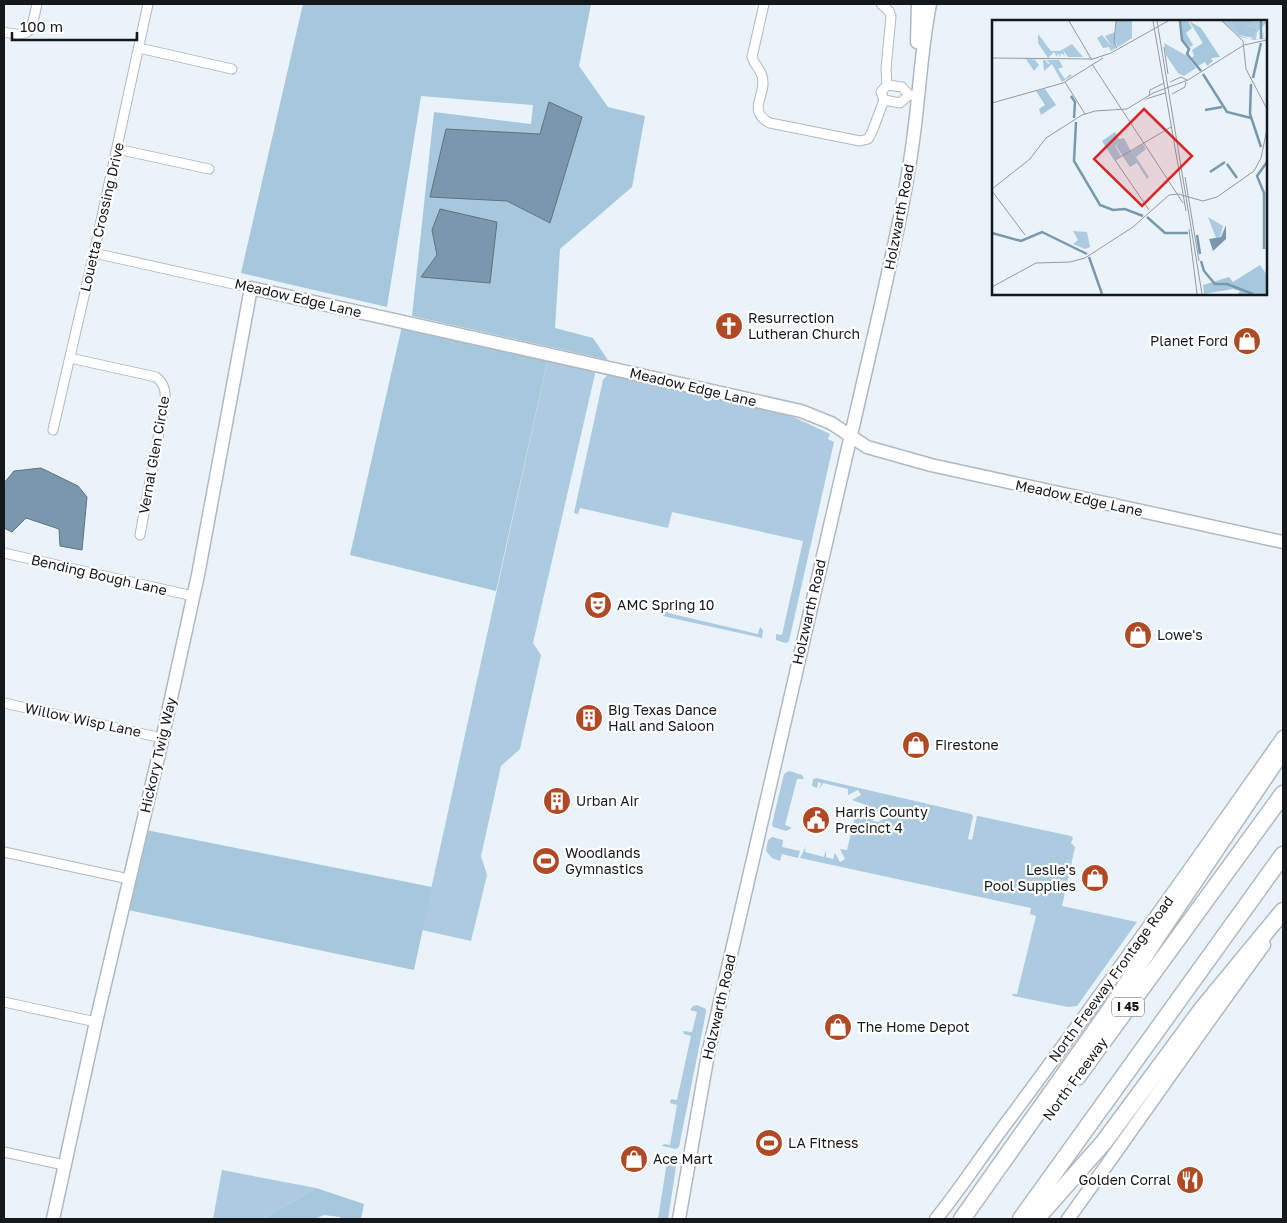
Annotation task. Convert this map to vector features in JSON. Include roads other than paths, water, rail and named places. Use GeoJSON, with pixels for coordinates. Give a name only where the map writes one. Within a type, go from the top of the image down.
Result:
{"type":"FeatureCollection","features":[{"type":"Feature","properties":{"kind":"highway"},"geometry":{"type":"LineString","coordinates":[[962,1219],[1082,1050],[1283,750]]}},
{"type":"Feature","properties":{"kind":"highway","name":"North Freeway"},"geometry":{"type":"LineString","coordinates":[[973,1219],[1283,794]]}},
{"type":"Feature","properties":{"kind":"highway","name":"I 45"},"geometry":{"type":"LineString","coordinates":[[1021,1219],[1283,855]]}},
{"type":"Feature","properties":{"kind":"highway"},"geometry":{"type":"LineString","coordinates":[[1036,1219],[1104,1142],[1202,1008],[1283,911]]}},
{"type":"Feature","properties":{"kind":"main road"},"geometry":{"type":"LineString","coordinates":[[918,4],[916,39],[921,69]]}},
{"type":"Feature","properties":{"kind":"main road","name":"Holzwarth Road"},"geometry":{"type":"LineString","coordinates":[[679,1219],[708,1054],[881,306],[907,181],[914,96],[921,69],[930,4]]}},
{"type":"Feature","properties":{"kind":"main road","name":"Meadow Edge Lane"},"geometry":{"type":"LineString","coordinates":[[251,288],[801,411],[831,423],[867,447],[930,466],[1283,542]]}},
{"type":"Feature","properties":{"kind":"main road","name":"Hickory Twig Way"},"geometry":{"type":"LineString","coordinates":[[53,1219],[193,596],[251,288]]}},
{"type":"Feature","properties":{"kind":"main road","name":"North Freeway Frontage Road"},"geometry":{"type":"LineString","coordinates":[[936,1219],[1086,1016],[1283,737]]}},
{"type":"Feature","properties":{"kind":"main road"},"geometry":{"type":"LineString","coordinates":[[1068,1219],[1155,1099],[1195,1039],[1283,919]]}},
{"type":"Feature","properties":{"kind":"street"},"geometry":{"type":"LineString","coordinates":[[4,32],[17,35],[25,34],[32,26],[37,4]]}},
{"type":"Feature","properties":{"kind":"street","name":"Louetta Crossing Drive"},"geometry":{"type":"LineString","coordinates":[[53,430],[148,4]]}},
{"type":"Feature","properties":{"kind":"street"},"geometry":{"type":"LineString","coordinates":[[764,4],[752,57],[762,75],[763,84],[758,114],[762,119],[770,123],[860,141],[868,139],[872,132],[884,100],[881,92],[887,85],[886,70],[890,16],[889,11],[881,4]]}},
{"type":"Feature","properties":{"kind":"street"},"geometry":{"type":"LineString","coordinates":[[139,48],[232,69]]}},
{"type":"Feature","properties":{"kind":"street"},"geometry":{"type":"LineString","coordinates":[[884,100],[900,103],[914,96],[902,88],[887,85]]}},
{"type":"Feature","properties":{"kind":"street"},"geometry":{"type":"LineString","coordinates":[[117,149],[210,169]]}},
{"type":"Feature","properties":{"kind":"street","name":"Meadow Edge Lane"},"geometry":{"type":"LineString","coordinates":[[94,253],[251,288]]}},
{"type":"Feature","properties":{"kind":"street","name":"Vernal Glen Circle"},"geometry":{"type":"LineString","coordinates":[[70,358],[147,374],[156,377],[164,386],[166,392],[165,400],[140,535]]}},
{"type":"Feature","properties":{"kind":"street","name":"Bending Bough Lane"},"geometry":{"type":"LineString","coordinates":[[4,554],[193,596]]}},
{"type":"Feature","properties":{"kind":"street","name":"Willow Wisp Lane"},"geometry":{"type":"LineString","coordinates":[[4,703],[162,738]]}},
{"type":"Feature","properties":{"kind":"street"},"geometry":{"type":"LineString","coordinates":[[4,852],[129,879]]}},
{"type":"Feature","properties":{"kind":"street"},"geometry":{"type":"LineString","coordinates":[[4,1002],[96,1022]]}},
{"type":"Feature","properties":{"kind":"street"},"geometry":{"type":"LineString","coordinates":[[4,1152],[64,1165]]}},
{"type":"Feature","properties":{"kind":"place","name":"Resurrection Lutheran Church"},"geometry":{"type":"Point","coordinates":[729,326]}},
{"type":"Feature","properties":{"kind":"place","name":"Planet Ford"},"geometry":{"type":"Point","coordinates":[1247,341]}},
{"type":"Feature","properties":{"kind":"place","name":"AMC Spring 10"},"geometry":{"type":"Point","coordinates":[598,605]}},
{"type":"Feature","properties":{"kind":"place","name":"Lowe's"},"geometry":{"type":"Point","coordinates":[1138,635]}},
{"type":"Feature","properties":{"kind":"place","name":"Big Texas Dance Hall and Saloon"},"geometry":{"type":"Point","coordinates":[589,718]}},
{"type":"Feature","properties":{"kind":"place","name":"Firestone"},"geometry":{"type":"Point","coordinates":[916,745]}},
{"type":"Feature","properties":{"kind":"place","name":"Urban Air"},"geometry":{"type":"Point","coordinates":[557,801]}},
{"type":"Feature","properties":{"kind":"place","name":"Harris County Precinct 4"},"geometry":{"type":"Point","coordinates":[816,820]}},
{"type":"Feature","properties":{"kind":"place","name":"Woodlands Gymnastics"},"geometry":{"type":"Point","coordinates":[546,861]}},
{"type":"Feature","properties":{"kind":"place","name":"Leslie's Pool Supplies"},"geometry":{"type":"Point","coordinates":[1095,878]}},
{"type":"Feature","properties":{"kind":"place","name":"The Home Depot"},"geometry":{"type":"Point","coordinates":[838,1027]}},
{"type":"Feature","properties":{"kind":"place","name":"LA Fitness"},"geometry":{"type":"Point","coordinates":[769,1143]}},
{"type":"Feature","properties":{"kind":"place","name":"Ace Mart"},"geometry":{"type":"Point","coordinates":[634,1159]}},
{"type":"Feature","properties":{"kind":"place","name":"Golden Corral"},"geometry":{"type":"Point","coordinates":[1190,1180]}}]}
